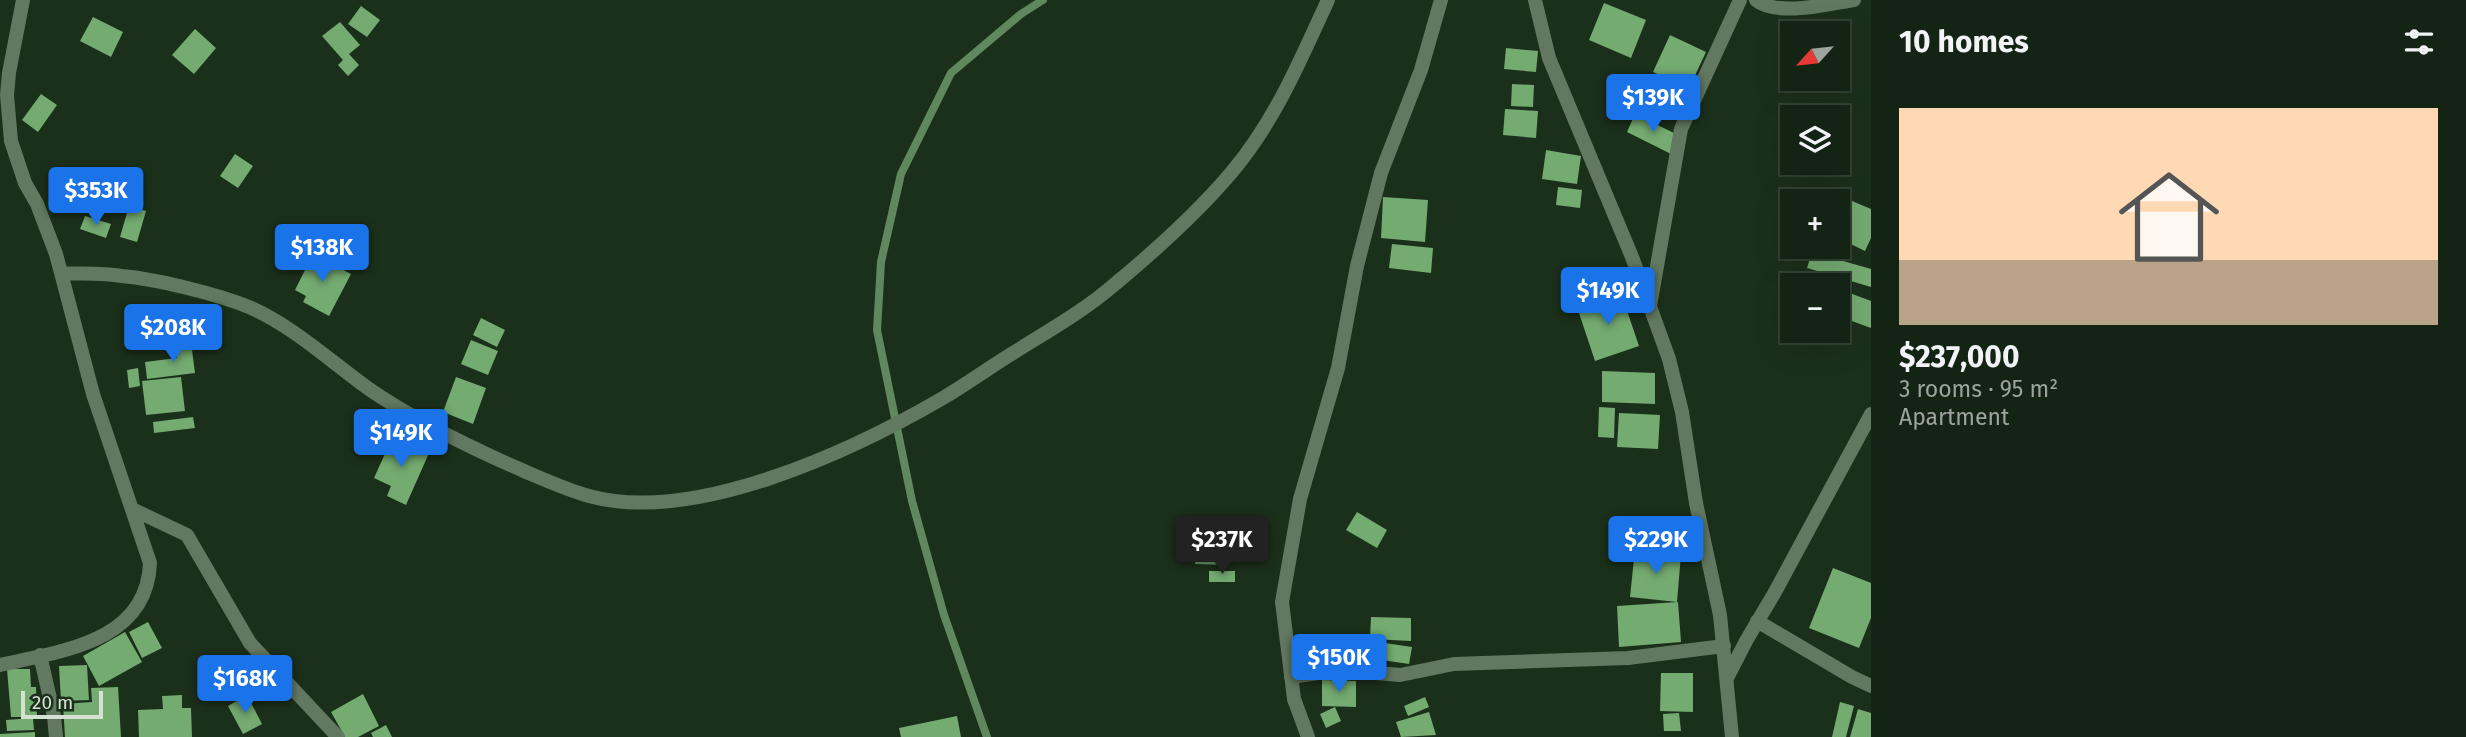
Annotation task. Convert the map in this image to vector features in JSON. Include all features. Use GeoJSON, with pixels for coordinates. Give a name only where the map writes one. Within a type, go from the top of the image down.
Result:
{"type":"FeatureCollection","features":[{"type":"Feature","properties":{"kind":"street"},"geometry":{"type":"LineString","coordinates":[[0,665],[104,636],[132,615],[149,582],[150,563],[90,385],[56,254],[37,204],[25,183],[11,141],[8,84],[23,0]]}},
{"type":"Feature","properties":{"kind":"street"},"geometry":{"type":"LineString","coordinates":[[61,273],[123,276],[248,307],[279,323],[369,389],[414,418],[512,466],[589,496],[655,504],[729,491],[865,440],[945,397],[1066,320],[1114,285],[1191,215],[1229,176],[1254,145],[1296,72],[1328,0]]}},
{"type":"Feature","properties":{"kind":"street"},"geometry":{"type":"LineString","coordinates":[[1308,737],[1294,699],[1282,602],[1300,499],[1338,368],[1357,266],[1381,173],[1422,71],[1441,0]]}},
{"type":"Feature","properties":{"kind":"street"},"geometry":{"type":"LineString","coordinates":[[1535,0],[1549,58],[1588,149],[1669,359],[1682,412],[1696,503],[1720,615],[1732,737]]}},
{"type":"Feature","properties":{"kind":"street"},"geometry":{"type":"LineString","coordinates":[[1650,308],[1681,129],[1740,0]]}},
{"type":"Feature","properties":{"kind":"street"},"geometry":{"type":"LineString","coordinates":[[1756,0],[1760,4],[1788,8],[1854,0]]}},
{"type":"Feature","properties":{"kind":"street"},"geometry":{"type":"LineString","coordinates":[[0,153],[11,141]]}},
{"type":"Feature","properties":{"kind":"street"},"geometry":{"type":"LineString","coordinates":[[1727,679],[1871,414]]}},
{"type":"Feature","properties":{"kind":"street"},"geometry":{"type":"LineString","coordinates":[[132,509],[187,536],[250,643],[338,737]]}},
{"type":"Feature","properties":{"kind":"street"},"geometry":{"type":"LineString","coordinates":[[1757,621],[1871,686]]}},
{"type":"Feature","properties":{"kind":"street"},"geometry":{"type":"LineString","coordinates":[[1291,677],[1339,670],[1400,675],[1454,664],[1628,658],[1724,646]]}},
{"type":"Feature","properties":{"kind":"street"},"geometry":{"type":"LineString","coordinates":[[40,655],[56,737]]}},
{"type":"Feature","properties":{"kind":"building"},"geometry":{"type":"Polygon","coordinates":[[[1604,3],[1646,20],[1631,58],[1589,40],[1604,3]]]}},
{"type":"Feature","properties":{"kind":"building"},"geometry":{"type":"Polygon","coordinates":[[[361,6],[380,20],[367,37],[348,24],[361,6]]]}},
{"type":"Feature","properties":{"kind":"building"},"geometry":{"type":"Polygon","coordinates":[[[93,17],[123,32],[111,57],[80,41],[93,17]]]}},
{"type":"Feature","properties":{"kind":"building"},"geometry":{"type":"Polygon","coordinates":[[[340,22],[360,45],[349,54],[359,65],[348,76],[338,65],[343,60],[322,36],[340,22]]]}},
{"type":"Feature","properties":{"kind":"building"},"geometry":{"type":"Polygon","coordinates":[[[195,29],[216,48],[194,74],[172,55],[195,29]]]}},
{"type":"Feature","properties":{"kind":"building"},"geometry":{"type":"Polygon","coordinates":[[[1670,35],[1706,52],[1689,88],[1653,72],[1670,35]]]}},
{"type":"Feature","properties":{"kind":"building"},"geometry":{"type":"Polygon","coordinates":[[[1506,48],[1538,51],[1536,72],[1504,69],[1506,48]]]}},
{"type":"Feature","properties":{"kind":"building"},"geometry":{"type":"Polygon","coordinates":[[[1512,84],[1534,85],[1533,107],[1511,106],[1512,84]]]}},
{"type":"Feature","properties":{"kind":"building"},"geometry":{"type":"Polygon","coordinates":[[[41,94],[57,105],[38,132],[22,120],[41,94]]]}},
{"type":"Feature","properties":{"kind":"building"},"geometry":{"type":"Polygon","coordinates":[[[1505,109],[1538,111],[1536,138],[1503,135],[1505,109]]]}},
{"type":"Feature","properties":{"kind":"building"},"geometry":{"type":"Polygon","coordinates":[[[1635,114],[1680,136],[1671,154],[1627,132],[1635,114]]]}},
{"type":"Feature","properties":{"kind":"building"},"geometry":{"type":"Polygon","coordinates":[[[1546,150],[1581,156],[1577,184],[1542,179],[1546,150]]]}},
{"type":"Feature","properties":{"kind":"building"},"geometry":{"type":"Polygon","coordinates":[[[235,154],[253,166],[238,188],[220,176],[235,154]]]}},
{"type":"Feature","properties":{"kind":"building"},"geometry":{"type":"Polygon","coordinates":[[[1558,187],[1582,190],[1580,208],[1556,205],[1558,187]]]}},
{"type":"Feature","properties":{"kind":"building"},"geometry":{"type":"Polygon","coordinates":[[[93,189],[120,195],[116,211],[89,205],[93,189]]]}},
{"type":"Feature","properties":{"kind":"building"},"geometry":{"type":"Polygon","coordinates":[[[1383,197],[1428,200],[1425,242],[1381,238],[1383,197]]]}},
{"type":"Feature","properties":{"kind":"building"},"geometry":{"type":"Polygon","coordinates":[[[1852,201],[1871,209],[1871,238],[1865,251],[1850,244],[1852,201]]]}},
{"type":"Feature","properties":{"kind":"building"},"geometry":{"type":"Polygon","coordinates":[[[129,206],[146,211],[137,242],[120,237],[129,206]]]}},
{"type":"Feature","properties":{"kind":"building"},"geometry":{"type":"Polygon","coordinates":[[[85,216],[111,224],[106,238],[80,229],[85,216]]]}},
{"type":"Feature","properties":{"kind":"building"},"geometry":{"type":"Polygon","coordinates":[[[1392,244],[1433,248],[1431,273],[1389,268],[1392,244]]]}},
{"type":"Feature","properties":{"kind":"building"},"geometry":{"type":"Polygon","coordinates":[[[313,254],[351,274],[329,316],[303,302],[306,296],[295,290],[313,254]]]}},
{"type":"Feature","properties":{"kind":"building"},"geometry":{"type":"Polygon","coordinates":[[[1810,259],[1836,259],[1871,269],[1871,287],[1850,281],[1850,273],[1824,273],[1807,268],[1810,259]]]}},
{"type":"Feature","properties":{"kind":"building"},"geometry":{"type":"Polygon","coordinates":[[[1621,293],[1639,346],[1595,361],[1577,307],[1621,293]]]}},
{"type":"Feature","properties":{"kind":"building"},"geometry":{"type":"Polygon","coordinates":[[[1850,293],[1871,301],[1871,328],[1850,320],[1850,293]]]}},
{"type":"Feature","properties":{"kind":"building"},"geometry":{"type":"Polygon","coordinates":[[[481,318],[505,330],[497,347],[473,335],[481,318]]]}},
{"type":"Feature","properties":{"kind":"building"},"geometry":{"type":"Polygon","coordinates":[[[471,340],[498,351],[488,375],[461,364],[471,340]]]}},
{"type":"Feature","properties":{"kind":"building"},"geometry":{"type":"Polygon","coordinates":[[[191,342],[195,373],[147,379],[145,362],[177,358],[176,344],[191,342]]]}},
{"type":"Feature","properties":{"kind":"building"},"geometry":{"type":"Polygon","coordinates":[[[138,368],[140,386],[129,388],[127,370],[138,368]]]}},
{"type":"Feature","properties":{"kind":"building"},"geometry":{"type":"Polygon","coordinates":[[[1602,371],[1655,373],[1655,404],[1602,402],[1602,371]]]}},
{"type":"Feature","properties":{"kind":"building"},"geometry":{"type":"Polygon","coordinates":[[[181,377],[185,411],[146,415],[142,381],[181,377]]]}},
{"type":"Feature","properties":{"kind":"building"},"geometry":{"type":"Polygon","coordinates":[[[456,377],[486,388],[473,424],[443,412],[456,377]]]}},
{"type":"Feature","properties":{"kind":"building"},"geometry":{"type":"Polygon","coordinates":[[[1599,407],[1615,408],[1614,438],[1598,437],[1599,407]]]}},
{"type":"Feature","properties":{"kind":"building"},"geometry":{"type":"Polygon","coordinates":[[[1619,413],[1660,415],[1658,449],[1617,447],[1619,413]]]}},
{"type":"Feature","properties":{"kind":"building"},"geometry":{"type":"Polygon","coordinates":[[[193,417],[195,428],[154,433],[153,422],[193,417]]]}},
{"type":"Feature","properties":{"kind":"building"},"geometry":{"type":"Polygon","coordinates":[[[393,436],[429,453],[406,505],[387,496],[391,486],[374,478],[393,436]]]}},
{"type":"Feature","properties":{"kind":"building"},"geometry":{"type":"Polygon","coordinates":[[[1357,512],[1387,530],[1377,548],[1346,530],[1357,512]]]}},
{"type":"Feature","properties":{"kind":"building"},"geometry":{"type":"Polygon","coordinates":[[[1197,529],[1229,531],[1227,565],[1195,564],[1197,529]]]}},
{"type":"Feature","properties":{"kind":"building"},"geometry":{"type":"Polygon","coordinates":[[[1635,549],[1681,554],[1677,602],[1630,597],[1635,549]]]}},
{"type":"Feature","properties":{"kind":"building"},"geometry":{"type":"Polygon","coordinates":[[[1833,568],[1871,583],[1871,618],[1859,648],[1809,628],[1833,568]]]}},
{"type":"Feature","properties":{"kind":"building"},"geometry":{"type":"Polygon","coordinates":[[[1209,571],[1235,571],[1235,582],[1209,582],[1209,571]]]}},
{"type":"Feature","properties":{"kind":"building"},"geometry":{"type":"Polygon","coordinates":[[[1678,602],[1681,642],[1619,647],[1617,606],[1678,602]]]}},
{"type":"Feature","properties":{"kind":"building"},"geometry":{"type":"Polygon","coordinates":[[[1371,617],[1411,618],[1411,641],[1370,639],[1371,617]]]}},
{"type":"Feature","properties":{"kind":"building"},"geometry":{"type":"Polygon","coordinates":[[[148,622],[162,648],[142,658],[129,632],[148,622]]]}},
{"type":"Feature","properties":{"kind":"building"},"geometry":{"type":"Polygon","coordinates":[[[125,632],[142,662],[99,686],[83,656],[125,632]]]}},
{"type":"Feature","properties":{"kind":"building"},"geometry":{"type":"Polygon","coordinates":[[[1378,642],[1412,647],[1409,664],[1375,659],[1378,642]]]}},
{"type":"Feature","properties":{"kind":"building"},"geometry":{"type":"Polygon","coordinates":[[[87,665],[89,700],[61,701],[59,666],[87,665]]]}},
{"type":"Feature","properties":{"kind":"building"},"geometry":{"type":"Polygon","coordinates":[[[7,669],[30,669],[31,687],[36,687],[37,717],[11,717],[7,669]]]}},
{"type":"Feature","properties":{"kind":"building"},"geometry":{"type":"Polygon","coordinates":[[[1661,673],[1693,673],[1693,712],[1660,711],[1661,673]]]}},
{"type":"Feature","properties":{"kind":"building"},"geometry":{"type":"Polygon","coordinates":[[[1322,680],[1356,681],[1356,707],[1322,706],[1322,680]]]}},
{"type":"Feature","properties":{"kind":"building"},"geometry":{"type":"Polygon","coordinates":[[[118,687],[121,737],[65,737],[63,704],[92,702],[91,688],[118,687]]]}},
{"type":"Feature","properties":{"kind":"building"},"geometry":{"type":"Polygon","coordinates":[[[363,694],[379,726],[358,737],[345,737],[331,712],[363,694]]]}},
{"type":"Feature","properties":{"kind":"building"},"geometry":{"type":"Polygon","coordinates":[[[182,695],[182,708],[191,708],[192,737],[139,737],[138,710],[163,709],[162,696],[182,695]]]}},
{"type":"Feature","properties":{"kind":"building"},"geometry":{"type":"Polygon","coordinates":[[[247,695],[262,724],[243,734],[228,706],[247,695]]]}},
{"type":"Feature","properties":{"kind":"building"},"geometry":{"type":"Polygon","coordinates":[[[1425,697],[1429,707],[1408,716],[1404,706],[1425,697]]]}},
{"type":"Feature","properties":{"kind":"building"},"geometry":{"type":"Polygon","coordinates":[[[1840,702],[1854,706],[1846,737],[1832,737],[1840,702]]]}},
{"type":"Feature","properties":{"kind":"building"},"geometry":{"type":"Polygon","coordinates":[[[1335,707],[1341,721],[1326,728],[1320,714],[1335,707]]]}},
{"type":"Feature","properties":{"kind":"building"},"geometry":{"type":"Polygon","coordinates":[[[1858,709],[1871,713],[1871,737],[1850,737],[1858,709]]]}},
{"type":"Feature","properties":{"kind":"building"},"geometry":{"type":"Polygon","coordinates":[[[1429,712],[1436,735],[1401,737],[1396,722],[1429,712]]]}},
{"type":"Feature","properties":{"kind":"building"},"geometry":{"type":"Polygon","coordinates":[[[1679,713],[1681,731],[1664,731],[1663,714],[1679,713]]]}},
{"type":"Feature","properties":{"kind":"building"},"geometry":{"type":"Polygon","coordinates":[[[957,716],[961,737],[901,737],[899,728],[957,716]]]}},
{"type":"Feature","properties":{"kind":"building"},"geometry":{"type":"Polygon","coordinates":[[[33,718],[34,730],[7,731],[6,720],[33,718]]]}},
{"type":"Feature","properties":{"kind":"building"},"geometry":{"type":"Polygon","coordinates":[[[386,725],[392,737],[373,737],[371,733],[386,725]]]}},
{"type":"Feature","properties":{"kind":"building"},"geometry":{"type":"Polygon","coordinates":[[[35,732],[35,737],[0,737],[0,734],[35,732]]]}},
{"type":"Feature","properties":{"kind":"waterway"},"geometry":{"type":"LineString","coordinates":[[987,737],[944,615],[912,501],[877,330],[881,262],[901,174],[951,73],[1021,14],[1043,0]]}}]}
